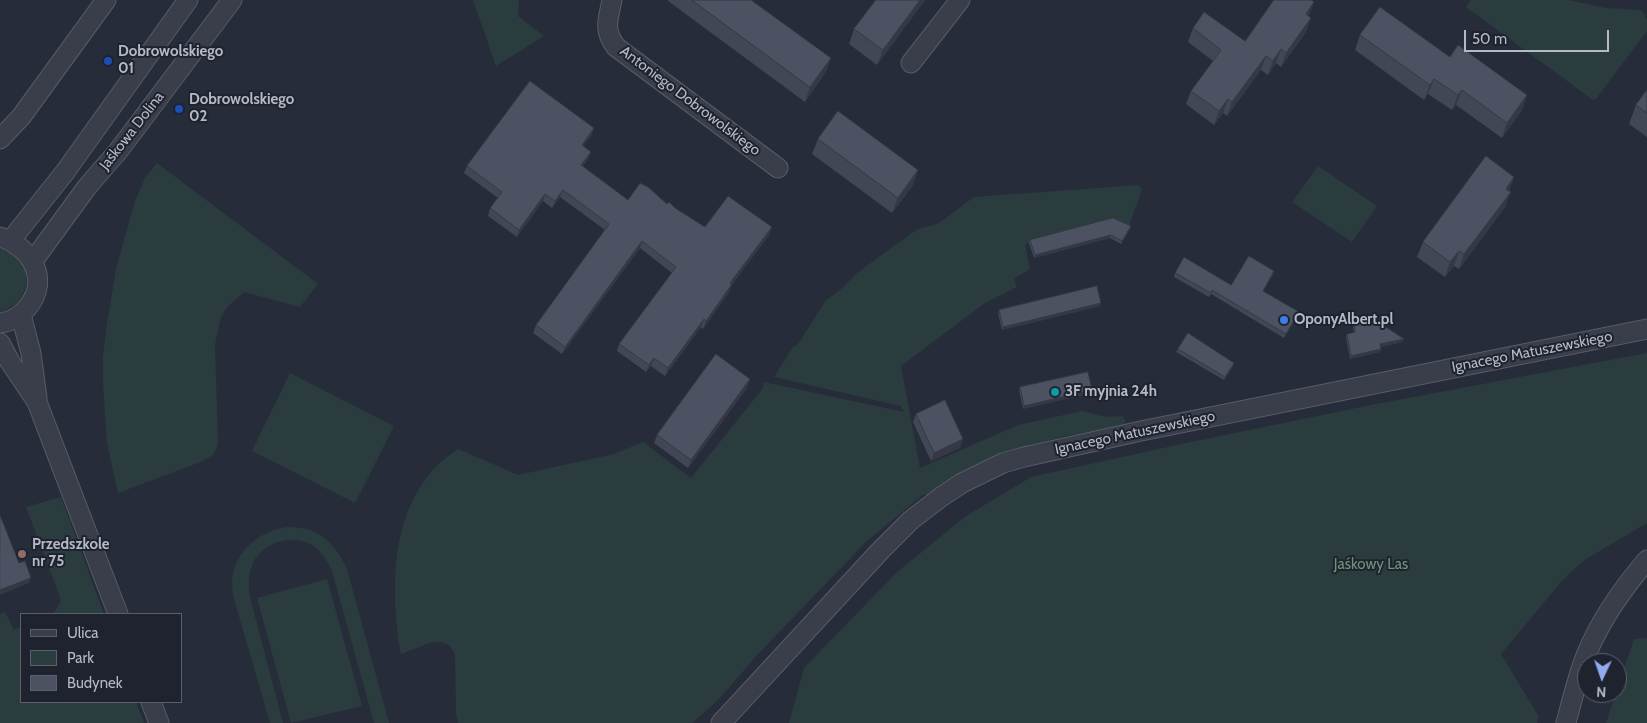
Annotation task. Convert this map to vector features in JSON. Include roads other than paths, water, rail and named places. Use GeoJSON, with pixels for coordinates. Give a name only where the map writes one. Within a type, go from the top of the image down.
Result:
{"type":"FeatureCollection","features":[{"type":"Feature","properties":{"kind":"street"},"geometry":{"type":"LineString","coordinates":[[0,139],[21,117],[106,0]]}},
{"type":"Feature","properties":{"kind":"street","name":"Jaśkowa Dolina"},"geometry":{"type":"LineString","coordinates":[[5,239],[66,172],[188,0]]}},
{"type":"Feature","properties":{"kind":"street","name":"Jaśkowa Dolina"},"geometry":{"type":"LineString","coordinates":[[32,261],[87,187],[119,150],[232,0]]}},
{"type":"Feature","properties":{"kind":"street","name":"Antoniego Dobrowolskiego"},"geometry":{"type":"LineString","coordinates":[[612,0],[607,26],[609,37],[616,46],[778,168]]}},
{"type":"Feature","properties":{"kind":"street"},"geometry":{"type":"LineString","coordinates":[[911,63],[960,0]]}},
{"type":"Feature","properties":{"kind":"street"},"geometry":{"type":"LineString","coordinates":[[0,323],[21,315],[31,303],[36,290],[37,275],[32,261],[23,249],[5,239]]}},
{"type":"Feature","properties":{"kind":"street"},"geometry":{"type":"LineString","coordinates":[[21,315],[32,353],[37,402]]}},
{"type":"Feature","properties":{"kind":"street","name":"Ignacego Matuszewskiego"},"geometry":{"type":"LineString","coordinates":[[722,723],[881,550],[911,520],[940,497],[962,483],[1003,463],[1132,433],[1647,329]]}},
{"type":"Feature","properties":{"kind":"street"},"geometry":{"type":"LineString","coordinates":[[0,343],[10,362],[37,402],[118,613]]}},
{"type":"Feature","properties":{"kind":"street"},"geometry":{"type":"LineString","coordinates":[[1566,723],[1580,672],[1594,637],[1620,595],[1647,560]]}},
{"type":"Feature","properties":{"kind":"street"},"geometry":{"type":"LineString","coordinates":[[151,703],[159,723]]}},
{"type":"Feature","properties":{"kind":"place","name":"Dobrowolskiego 01"},"geometry":{"type":"Point","coordinates":[108,61]}},
{"type":"Feature","properties":{"kind":"place","name":"Dobrowolskiego 02"},"geometry":{"type":"Point","coordinates":[179,109]}},
{"type":"Feature","properties":{"kind":"place","name":"OponyAlbert.pl"},"geometry":{"type":"Point","coordinates":[1284,320]}},
{"type":"Feature","properties":{"kind":"place","name":"3F myjnia 24h"},"geometry":{"type":"Point","coordinates":[1055,392]}},
{"type":"Feature","properties":{"kind":"place","name":"Przedszkole nr 75"},"geometry":{"type":"Point","coordinates":[22,554]}},
{"type":"Feature","properties":{"kind":"park label","name":"Jaśkowy Las"},"geometry":{"type":"Point","coordinates":[1371,565]}}]}
